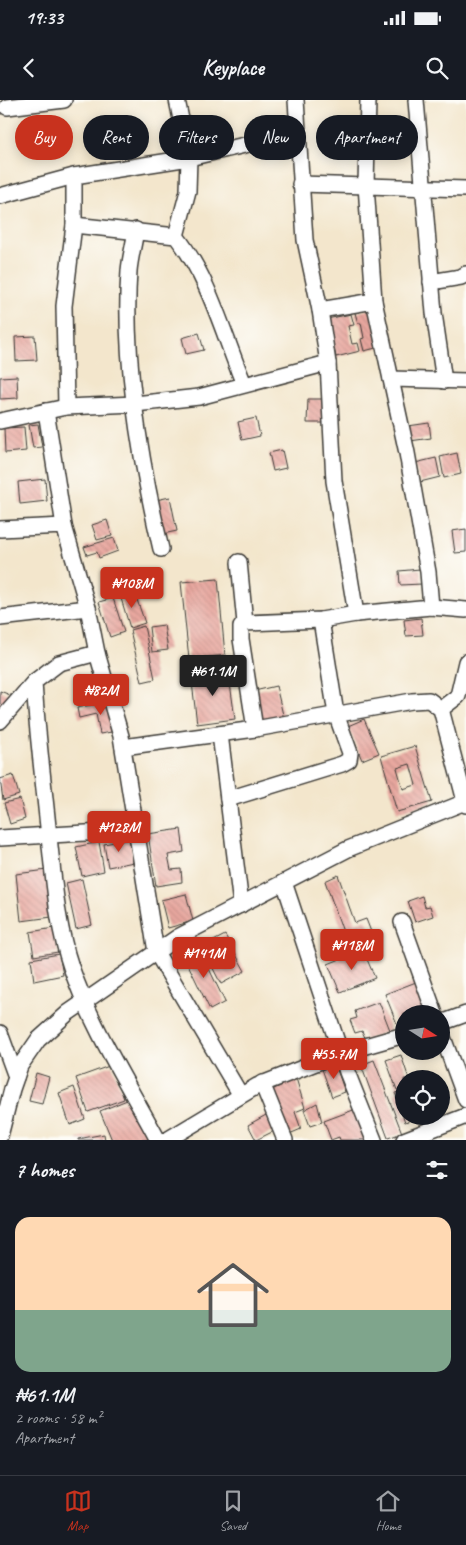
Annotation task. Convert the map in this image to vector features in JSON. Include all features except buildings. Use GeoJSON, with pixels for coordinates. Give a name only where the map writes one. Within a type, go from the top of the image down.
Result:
{"type":"FeatureCollection","features":[{"type":"Feature","properties":{"kind":"street"},"geometry":{"type":"LineString","coordinates":[[6,107],[64,100]]}},
{"type":"Feature","properties":{"kind":"street"},"geometry":{"type":"LineString","coordinates":[[177,100],[180,115]]}},
{"type":"Feature","properties":{"kind":"street"},"geometry":{"type":"LineString","coordinates":[[296,100],[297,115]]}},
{"type":"Feature","properties":{"kind":"street"},"geometry":{"type":"LineString","coordinates":[[368,100],[366,185],[374,301],[408,453],[428,572],[431,607]]}},
{"type":"Feature","properties":{"kind":"street"},"geometry":{"type":"LineString","coordinates":[[416,100],[422,187],[444,381]]}},
{"type":"Feature","properties":{"kind":"street"},"geometry":{"type":"LineString","coordinates":[[0,196],[74,176],[176,160]]}},
{"type":"Feature","properties":{"kind":"street"},"geometry":{"type":"LineString","coordinates":[[176,236],[188,192],[189,160]]}},
{"type":"Feature","properties":{"kind":"street"},"geometry":{"type":"LineString","coordinates":[[299,160],[305,240],[320,310],[328,363],[334,481],[356,614]]}},
{"type":"Feature","properties":{"kind":"street"},"geometry":{"type":"LineString","coordinates":[[66,407],[64,306],[74,225],[74,176]]}},
{"type":"Feature","properties":{"kind":"street"},"geometry":{"type":"LineString","coordinates":[[300,184],[466,189]]}},
{"type":"Feature","properties":{"kind":"street"},"geometry":{"type":"LineString","coordinates":[[74,225],[136,230],[176,236],[189,253],[209,290],[244,384]]}},
{"type":"Feature","properties":{"kind":"street"},"geometry":{"type":"LineString","coordinates":[[136,230],[129,269],[127,310],[135,404],[161,549]]}},
{"type":"Feature","properties":{"kind":"street"},"geometry":{"type":"LineString","coordinates":[[432,282],[461,278],[466,274]]}},
{"type":"Feature","properties":{"kind":"street"},"geometry":{"type":"LineString","coordinates":[[320,310],[374,301]]}},
{"type":"Feature","properties":{"kind":"street"},"geometry":{"type":"LineString","coordinates":[[0,421],[66,407],[135,404],[199,397],[328,363]]}},
{"type":"Feature","properties":{"kind":"street"},"geometry":{"type":"LineString","coordinates":[[391,379],[466,381]]}},
{"type":"Feature","properties":{"kind":"street"},"geometry":{"type":"LineString","coordinates":[[46,411],[64,526],[88,608],[123,747],[156,952],[240,1094]]}},
{"type":"Feature","properties":{"kind":"street"},"geometry":{"type":"LineString","coordinates":[[0,529],[64,526]]}},
{"type":"Feature","properties":{"kind":"street"},"geometry":{"type":"LineString","coordinates":[[239,562],[245,623]]}},
{"type":"Feature","properties":{"kind":"street"},"geometry":{"type":"LineString","coordinates":[[255,729],[241,639],[241,627],[245,623],[321,620],[356,614],[431,607],[466,610]]}},
{"type":"Feature","properties":{"kind":"street"},"geometry":{"type":"LineString","coordinates":[[0,618],[88,608]]}},
{"type":"Feature","properties":{"kind":"street"},"geometry":{"type":"LineString","coordinates":[[228,799],[342,764],[349,760],[350,753],[336,714],[321,620]]}},
{"type":"Feature","properties":{"kind":"street"},"geometry":{"type":"LineString","coordinates":[[0,721],[34,682],[59,662],[98,653]]}},
{"type":"Feature","properties":{"kind":"street"},"geometry":{"type":"LineString","coordinates":[[441,709],[458,696],[466,662]]}},
{"type":"Feature","properties":{"kind":"street"},"geometry":{"type":"LineString","coordinates":[[34,682],[39,752],[62,934],[71,967],[84,1002],[158,1140]]}},
{"type":"Feature","properties":{"kind":"street"},"geometry":{"type":"LineString","coordinates":[[0,1136],[2,1118],[16,1076],[38,1040],[84,1002],[178,937],[241,904],[348,849],[466,804],[464,784],[441,709],[429,700],[412,701],[255,729],[123,747]]}},
{"type":"Feature","properties":{"kind":"street"},"geometry":{"type":"LineString","coordinates":[[220,734],[241,904]]}},
{"type":"Feature","properties":{"kind":"street"},"geometry":{"type":"LineString","coordinates":[[0,838],[136,830]]}},
{"type":"Feature","properties":{"kind":"street"},"geometry":{"type":"LineString","coordinates":[[284,882],[341,1053],[374,1140]]}},
{"type":"Feature","properties":{"kind":"street"},"geometry":{"type":"LineString","coordinates":[[402,922],[432,1005]]}},
{"type":"Feature","properties":{"kind":"street"},"geometry":{"type":"LineString","coordinates":[[450,1020],[466,1014]]}},
{"type":"Feature","properties":{"kind":"street"},"geometry":{"type":"LineString","coordinates":[[0,1033],[16,1076]]}},
{"type":"Feature","properties":{"kind":"street"},"geometry":{"type":"LineString","coordinates":[[167,1140],[240,1094],[262,1084],[341,1053],[395,1038]]}},
{"type":"Feature","properties":{"kind":"street"},"geometry":{"type":"LineString","coordinates":[[450,1056],[466,1100]]}},
{"type":"Feature","properties":{"kind":"street"},"geometry":{"type":"LineString","coordinates":[[262,1084],[285,1140]]}},
{"type":"Feature","properties":{"kind":"street"},"geometry":{"type":"LineString","coordinates":[[404,1140],[466,1116]]}}]}
